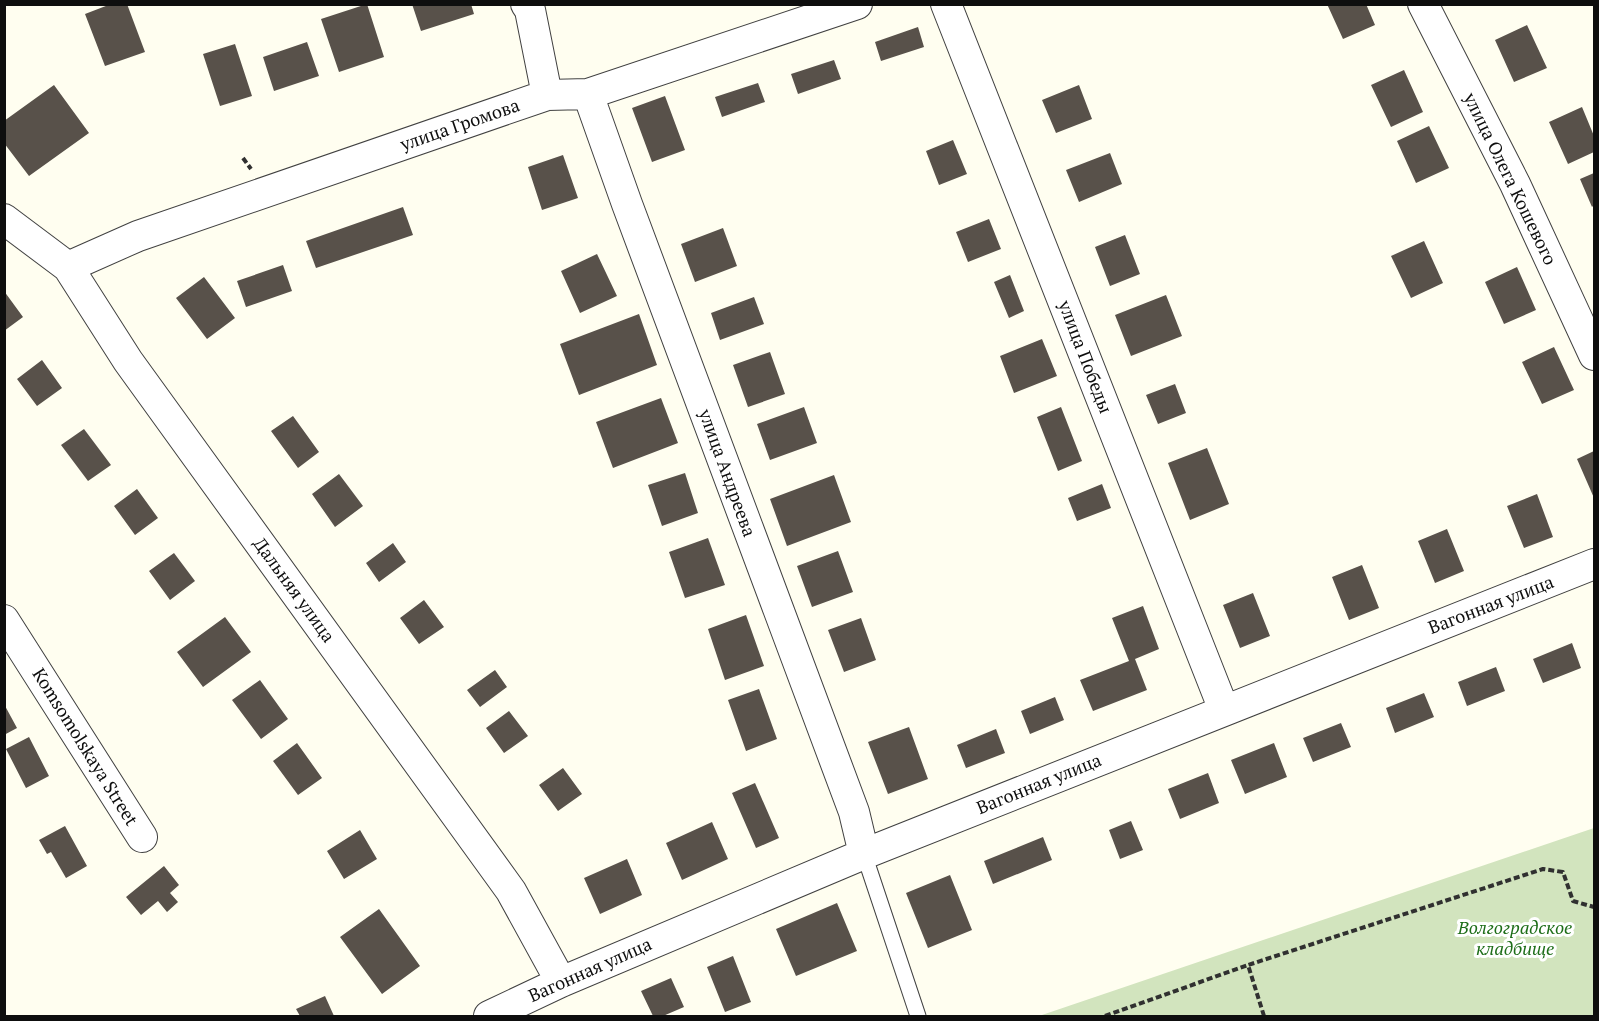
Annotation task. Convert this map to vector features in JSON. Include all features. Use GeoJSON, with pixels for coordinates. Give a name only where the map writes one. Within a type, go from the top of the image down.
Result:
{"type":"FeatureCollection","features":[{"type":"Feature","properties":{"kind":"street"},"geometry":{"type":"LineString","coordinates":[[526,4],[530,10],[547,95]]}},
{"type":"Feature","properties":{"kind":"street","name":"улица Громова"},"geometry":{"type":"LineString","coordinates":[[68,267],[138,236],[547,95],[588,94],[857,4]]}},
{"type":"Feature","properties":{"kind":"street","name":"улица Победы"},"geometry":{"type":"LineString","coordinates":[[946,4],[1224,710]]}},
{"type":"Feature","properties":{"kind":"street","name":"улица Олега Кошевого"},"geometry":{"type":"LineString","coordinates":[[1423,4],[1515,184],[1594,355]]}},
{"type":"Feature","properties":{"kind":"street","name":"улица Андреева"},"geometry":{"type":"LineString","coordinates":[[588,94],[854,812],[864,854]]}},
{"type":"Feature","properties":{"kind":"street","name":"Дальняя улица"},"geometry":{"type":"LineString","coordinates":[[4,219],[68,267],[128,361],[511,891],[561,982]]}},
{"type":"Feature","properties":{"kind":"street","name":"Вагонная улица"},"geometry":{"type":"LineString","coordinates":[[489,1017],[561,982],[864,854],[1594,564]]}},
{"type":"Feature","properties":{"kind":"street","name":"Komsomolskaya Street"},"geometry":{"type":"LineString","coordinates":[[4,620],[16,664],[142,837]]}},
{"type":"Feature","properties":{"kind":"lane"},"geometry":{"type":"LineString","coordinates":[[864,854],[918,1017]]}},
{"type":"Feature","properties":{"kind":"path"},"geometry":{"type":"LineString","coordinates":[[1105,1017],[1248,965],[1543,869],[1563,872],[1573,901],[1594,907]]}},
{"type":"Feature","properties":{"kind":"path"},"geometry":{"type":"LineString","coordinates":[[1248,965],[1264,1017]]}},
{"type":"Feature","properties":{"kind":"green space","name":"Волгоградское кладбище"},"geometry":{"type":"Polygon","coordinates":[[[1594,828],[1594,1016],[1039,1016],[1594,828]]]}},
{"type":"Feature","properties":{"kind":"building"},"geometry":{"type":"Polygon","coordinates":[[[111,4],[127,4],[145,52],[105,66],[85,14],[111,4]]]}},
{"type":"Feature","properties":{"kind":"building"},"geometry":{"type":"Polygon","coordinates":[[[367,4],[384,57],[339,72],[321,19],[367,4]]]}},
{"type":"Feature","properties":{"kind":"building"},"geometry":{"type":"Polygon","coordinates":[[[412,4],[471,4],[474,14],[421,31],[412,4]]]}},
{"type":"Feature","properties":{"kind":"building"},"geometry":{"type":"Polygon","coordinates":[[[1327,4],[1366,4],[1375,25],[1343,39],[1327,4]]]}},
{"type":"Feature","properties":{"kind":"building"},"geometry":{"type":"Polygon","coordinates":[[[1527,25],[1547,68],[1514,82],[1495,40],[1527,25]]]}},
{"type":"Feature","properties":{"kind":"building"},"geometry":{"type":"Polygon","coordinates":[[[918,27],[924,47],[881,61],[875,42],[918,27]]]}},
{"type":"Feature","properties":{"kind":"building"},"geometry":{"type":"Polygon","coordinates":[[[307,42],[319,76],[274,91],[263,57],[307,42]]]}},
{"type":"Feature","properties":{"kind":"building"},"geometry":{"type":"Polygon","coordinates":[[[235,44],[252,96],[220,106],[203,54],[235,44]]]}},
{"type":"Feature","properties":{"kind":"building"},"geometry":{"type":"Polygon","coordinates":[[[834,60],[841,79],[798,94],[791,74],[834,60]]]}},
{"type":"Feature","properties":{"kind":"building"},"geometry":{"type":"Polygon","coordinates":[[[1404,70],[1423,112],[1391,127],[1371,85],[1404,70]]]}},
{"type":"Feature","properties":{"kind":"building"},"geometry":{"type":"Polygon","coordinates":[[[758,83],[765,102],[722,117],[715,97],[758,83]]]}},
{"type":"Feature","properties":{"kind":"building"},"geometry":{"type":"Polygon","coordinates":[[[54,85],[89,133],[29,176],[4,143],[4,121],[54,85]]]}},
{"type":"Feature","properties":{"kind":"building"},"geometry":{"type":"Polygon","coordinates":[[[1079,85],[1092,119],[1056,133],[1042,100],[1079,85]]]}},
{"type":"Feature","properties":{"kind":"building"},"geometry":{"type":"Polygon","coordinates":[[[665,96],[685,150],[652,162],[632,108],[665,96]]]}},
{"type":"Feature","properties":{"kind":"building"},"geometry":{"type":"Polygon","coordinates":[[[1582,107],[1594,136],[1594,152],[1568,164],[1549,122],[1582,107]]]}},
{"type":"Feature","properties":{"kind":"building"},"geometry":{"type":"Polygon","coordinates":[[[1429,126],[1449,168],[1416,183],[1397,141],[1429,126]]]}},
{"type":"Feature","properties":{"kind":"building"},"geometry":{"type":"Polygon","coordinates":[[[953,140],[967,174],[939,185],[926,151],[953,140]]]}},
{"type":"Feature","properties":{"kind":"building"},"geometry":{"type":"Polygon","coordinates":[[[1110,153],[1122,184],[1079,202],[1066,170],[1110,153]]]}},
{"type":"Feature","properties":{"kind":"building"},"geometry":{"type":"Polygon","coordinates":[[[563,155],[578,198],[542,210],[528,167],[563,155]]]}},
{"type":"Feature","properties":{"kind":"building"},"geometry":{"type":"Polygon","coordinates":[[[1594,173],[1594,205],[1592,207],[1580,179],[1594,173]]]}},
{"type":"Feature","properties":{"kind":"building"},"geometry":{"type":"Polygon","coordinates":[[[403,207],[413,235],[316,268],[306,241],[403,207]]]}},
{"type":"Feature","properties":{"kind":"building"},"geometry":{"type":"Polygon","coordinates":[[[989,219],[1001,249],[968,262],[956,232],[989,219]]]}},
{"type":"Feature","properties":{"kind":"building"},"geometry":{"type":"Polygon","coordinates":[[[723,228],[737,266],[695,282],[681,244],[723,228]]]}},
{"type":"Feature","properties":{"kind":"building"},"geometry":{"type":"Polygon","coordinates":[[[1125,235],[1140,274],[1110,286],[1095,247],[1125,235]]]}},
{"type":"Feature","properties":{"kind":"building"},"geometry":{"type":"Polygon","coordinates":[[[1424,241],[1443,283],[1411,298],[1391,256],[1424,241]]]}},
{"type":"Feature","properties":{"kind":"building"},"geometry":{"type":"Polygon","coordinates":[[[597,254],[617,296],[580,313],[561,271],[597,254]]]}},
{"type":"Feature","properties":{"kind":"building"},"geometry":{"type":"Polygon","coordinates":[[[283,265],[292,291],[246,307],[237,281],[283,265]]]}},
{"type":"Feature","properties":{"kind":"building"},"geometry":{"type":"Polygon","coordinates":[[[1517,267],[1536,310],[1504,324],[1485,282],[1517,267]]]}},
{"type":"Feature","properties":{"kind":"building"},"geometry":{"type":"Polygon","coordinates":[[[1010,275],[1024,311],[1009,318],[994,282],[1010,275]]]}},
{"type":"Feature","properties":{"kind":"building"},"geometry":{"type":"Polygon","coordinates":[[[204,277],[235,318],[207,339],[176,298],[204,277]]]}},
{"type":"Feature","properties":{"kind":"building"},"geometry":{"type":"Polygon","coordinates":[[[4,291],[23,317],[4,331],[4,291]]]}},
{"type":"Feature","properties":{"kind":"building"},"geometry":{"type":"Polygon","coordinates":[[[1166,295],[1182,336],[1131,356],[1115,315],[1166,295]]]}},
{"type":"Feature","properties":{"kind":"building"},"geometry":{"type":"Polygon","coordinates":[[[754,297],[764,324],[720,340],[711,313],[754,297]]]}},
{"type":"Feature","properties":{"kind":"building"},"geometry":{"type":"Polygon","coordinates":[[[639,314],[657,365],[579,395],[560,344],[639,314]]]}},
{"type":"Feature","properties":{"kind":"building"},"geometry":{"type":"Polygon","coordinates":[[[1042,339],[1057,376],[1014,393],[1000,356],[1042,339]]]}},
{"type":"Feature","properties":{"kind":"building"},"geometry":{"type":"Polygon","coordinates":[[[1554,347],[1574,390],[1542,404],[1522,362],[1554,347]]]}},
{"type":"Feature","properties":{"kind":"building"},"geometry":{"type":"Polygon","coordinates":[[[770,352],[785,394],[748,407],[733,365],[770,352]]]}},
{"type":"Feature","properties":{"kind":"building"},"geometry":{"type":"Polygon","coordinates":[[[42,360],[62,388],[37,406],[17,379],[42,360]]]}},
{"type":"Feature","properties":{"kind":"building"},"geometry":{"type":"Polygon","coordinates":[[[1175,384],[1186,413],[1158,424],[1146,395],[1175,384]]]}},
{"type":"Feature","properties":{"kind":"building"},"geometry":{"type":"Polygon","coordinates":[[[661,398],[678,443],[613,468],[596,422],[661,398]]]}},
{"type":"Feature","properties":{"kind":"building"},"geometry":{"type":"Polygon","coordinates":[[[804,407],[817,443],[770,460],[757,424],[804,407]]]}},
{"type":"Feature","properties":{"kind":"building"},"geometry":{"type":"Polygon","coordinates":[[[1061,407],[1082,461],[1058,471],[1037,417],[1061,407]]]}},
{"type":"Feature","properties":{"kind":"building"},"geometry":{"type":"Polygon","coordinates":[[[293,416],[319,452],[298,468],[271,431],[293,416]]]}},
{"type":"Feature","properties":{"kind":"building"},"geometry":{"type":"Polygon","coordinates":[[[84,429],[111,465],[88,481],[61,445],[84,429]]]}},
{"type":"Feature","properties":{"kind":"building"},"geometry":{"type":"Polygon","coordinates":[[[1207,448],[1229,504],[1190,520],[1168,463],[1207,448]]]}},
{"type":"Feature","properties":{"kind":"building"},"geometry":{"type":"Polygon","coordinates":[[[1594,451],[1594,498],[1577,459],[1594,451]]]}},
{"type":"Feature","properties":{"kind":"building"},"geometry":{"type":"Polygon","coordinates":[[[685,473],[698,513],[662,526],[648,485],[685,473]]]}},
{"type":"Feature","properties":{"kind":"building"},"geometry":{"type":"Polygon","coordinates":[[[339,474],[363,506],[335,527],[312,494],[339,474]]]}},
{"type":"Feature","properties":{"kind":"building"},"geometry":{"type":"Polygon","coordinates":[[[834,475],[851,522],[787,546],[770,499],[834,475]]]}},
{"type":"Feature","properties":{"kind":"building"},"geometry":{"type":"Polygon","coordinates":[[[1102,484],[1111,508],[1077,521],[1068,498],[1102,484]]]}},
{"type":"Feature","properties":{"kind":"building"},"geometry":{"type":"Polygon","coordinates":[[[137,489],[158,518],[135,535],[114,506],[137,489]]]}},
{"type":"Feature","properties":{"kind":"building"},"geometry":{"type":"Polygon","coordinates":[[[1537,494],[1553,537],[1524,548],[1507,506],[1537,494]]]}},
{"type":"Feature","properties":{"kind":"building"},"geometry":{"type":"Polygon","coordinates":[[[1447,529],[1464,571],[1435,583],[1418,541],[1447,529]]]}},
{"type":"Feature","properties":{"kind":"building"},"geometry":{"type":"Polygon","coordinates":[[[708,538],[725,585],[685,598],[669,552],[708,538]]]}},
{"type":"Feature","properties":{"kind":"building"},"geometry":{"type":"Polygon","coordinates":[[[393,543],[406,562],[379,582],[366,563],[393,543]]]}},
{"type":"Feature","properties":{"kind":"building"},"geometry":{"type":"Polygon","coordinates":[[[838,551],[853,592],[812,607],[797,566],[838,551]]]}},
{"type":"Feature","properties":{"kind":"building"},"geometry":{"type":"Polygon","coordinates":[[[174,553],[195,581],[170,600],[149,571],[174,553]]]}},
{"type":"Feature","properties":{"kind":"building"},"geometry":{"type":"Polygon","coordinates":[[[1362,565],[1379,608],[1349,620],[1332,577],[1362,565]]]}},
{"type":"Feature","properties":{"kind":"building"},"geometry":{"type":"Polygon","coordinates":[[[1253,593],[1270,636],[1240,648],[1223,605],[1253,593]]]}},
{"type":"Feature","properties":{"kind":"building"},"geometry":{"type":"Polygon","coordinates":[[[424,600],[444,627],[419,644],[400,618],[424,600]]]}},
{"type":"Feature","properties":{"kind":"building"},"geometry":{"type":"Polygon","coordinates":[[[1143,606],[1159,649],[1135,659],[1147,690],[1093,711],[1080,680],[1129,661],[1112,618],[1143,606]]]}},
{"type":"Feature","properties":{"kind":"building"},"geometry":{"type":"Polygon","coordinates":[[[746,615],[764,666],[725,680],[708,629],[746,615]]]}},
{"type":"Feature","properties":{"kind":"building"},"geometry":{"type":"Polygon","coordinates":[[[225,617],[251,652],[203,687],[177,652],[225,617]]]}},
{"type":"Feature","properties":{"kind":"building"},"geometry":{"type":"Polygon","coordinates":[[[861,618],[876,660],[844,672],[828,630],[861,618]]]}},
{"type":"Feature","properties":{"kind":"building"},"geometry":{"type":"Polygon","coordinates":[[[1572,643],[1581,668],[1543,683],[1533,659],[1572,643]]]}},
{"type":"Feature","properties":{"kind":"building"},"geometry":{"type":"Polygon","coordinates":[[[1496,667],[1505,691],[1467,706],[1458,682],[1496,667]]]}},
{"type":"Feature","properties":{"kind":"building"},"geometry":{"type":"Polygon","coordinates":[[[495,670],[507,687],[480,707],[467,690],[495,670]]]}},
{"type":"Feature","properties":{"kind":"building"},"geometry":{"type":"Polygon","coordinates":[[[260,680],[288,719],[261,739],[232,700],[260,680]]]}},
{"type":"Feature","properties":{"kind":"building"},"geometry":{"type":"Polygon","coordinates":[[[759,689],[777,739],[746,751],[728,700],[759,689]]]}},
{"type":"Feature","properties":{"kind":"building"},"geometry":{"type":"Polygon","coordinates":[[[1424,693],[1434,717],[1395,733],[1386,708],[1424,693]]]}},
{"type":"Feature","properties":{"kind":"building"},"geometry":{"type":"Polygon","coordinates":[[[1055,697],[1064,720],[1030,734],[1021,711],[1055,697]]]}},
{"type":"Feature","properties":{"kind":"building"},"geometry":{"type":"Polygon","coordinates":[[[4,704],[17,728],[4,735],[4,704]]]}},
{"type":"Feature","properties":{"kind":"building"},"geometry":{"type":"Polygon","coordinates":[[[509,711],[528,736],[504,753],[486,728],[509,711]]]}},
{"type":"Feature","properties":{"kind":"building"},"geometry":{"type":"Polygon","coordinates":[[[1341,723],[1351,747],[1313,762],[1303,738],[1341,723]]]}},
{"type":"Feature","properties":{"kind":"building"},"geometry":{"type":"Polygon","coordinates":[[[909,727],[928,779],[888,794],[868,742],[909,727]]]}},
{"type":"Feature","properties":{"kind":"building"},"geometry":{"type":"Polygon","coordinates":[[[996,729],[1005,753],[966,768],[957,745],[996,729]]]}},
{"type":"Feature","properties":{"kind":"building"},"geometry":{"type":"Polygon","coordinates":[[[29,737],[49,776],[26,788],[6,749],[29,737]]]}},
{"type":"Feature","properties":{"kind":"building"},"geometry":{"type":"Polygon","coordinates":[[[297,743],[322,778],[298,795],[273,761],[297,743]]]}},
{"type":"Feature","properties":{"kind":"building"},"geometry":{"type":"Polygon","coordinates":[[[1274,743],[1287,777],[1245,794],[1231,760],[1274,743]]]}},
{"type":"Feature","properties":{"kind":"building"},"geometry":{"type":"Polygon","coordinates":[[[563,768],[582,794],[558,811],[539,785],[563,768]]]}},
{"type":"Feature","properties":{"kind":"building"},"geometry":{"type":"Polygon","coordinates":[[[1208,773],[1219,803],[1180,819],[1168,789],[1208,773]]]}},
{"type":"Feature","properties":{"kind":"building"},"geometry":{"type":"Polygon","coordinates":[[[755,783],[779,838],[756,848],[732,793],[755,783]]]}},
{"type":"Feature","properties":{"kind":"building"},"geometry":{"type":"Polygon","coordinates":[[[1131,821],[1143,850],[1120,859],[1109,830],[1131,821]]]}},
{"type":"Feature","properties":{"kind":"building"},"geometry":{"type":"Polygon","coordinates":[[[712,822],[728,859],[682,880],[666,843],[712,822]]]}},
{"type":"Feature","properties":{"kind":"building"},"geometry":{"type":"Polygon","coordinates":[[[65,826],[87,866],[66,878],[51,852],[47,854],[39,840],[65,826]]]}},
{"type":"Feature","properties":{"kind":"building"},"geometry":{"type":"Polygon","coordinates":[[[360,830],[377,859],[344,879],[327,851],[360,830]]]}},
{"type":"Feature","properties":{"kind":"building"},"geometry":{"type":"Polygon","coordinates":[[[1043,837],[1052,860],[993,884],[984,861],[1043,837]]]}},
{"type":"Feature","properties":{"kind":"building"},"geometry":{"type":"Polygon","coordinates":[[[627,859],[642,895],[600,914],[584,878],[627,859]]]}},
{"type":"Feature","properties":{"kind":"building"},"geometry":{"type":"Polygon","coordinates":[[[164,866],[179,885],[170,893],[178,902],[167,912],[158,901],[141,915],[126,897],[164,866]]]}},
{"type":"Feature","properties":{"kind":"building"},"geometry":{"type":"Polygon","coordinates":[[[950,875],[972,930],[928,948],[906,893],[950,875]]]}},
{"type":"Feature","properties":{"kind":"building"},"geometry":{"type":"Polygon","coordinates":[[[837,903],[857,951],[796,976],[776,929],[837,903]]]}},
{"type":"Feature","properties":{"kind":"building"},"geometry":{"type":"Polygon","coordinates":[[[379,909],[420,966],[382,994],[340,937],[379,909]]]}},
{"type":"Feature","properties":{"kind":"building"},"geometry":{"type":"Polygon","coordinates":[[[733,956],[751,1002],[725,1012],[707,967],[733,956]]]}},
{"type":"Feature","properties":{"kind":"building"},"geometry":{"type":"Polygon","coordinates":[[[671,978],[684,1007],[663,1016],[653,1016],[641,991],[671,978]]]}},
{"type":"Feature","properties":{"kind":"building"},"geometry":{"type":"Polygon","coordinates":[[[325,996],[334,1016],[300,1016],[296,1009],[325,996]]]}}]}
